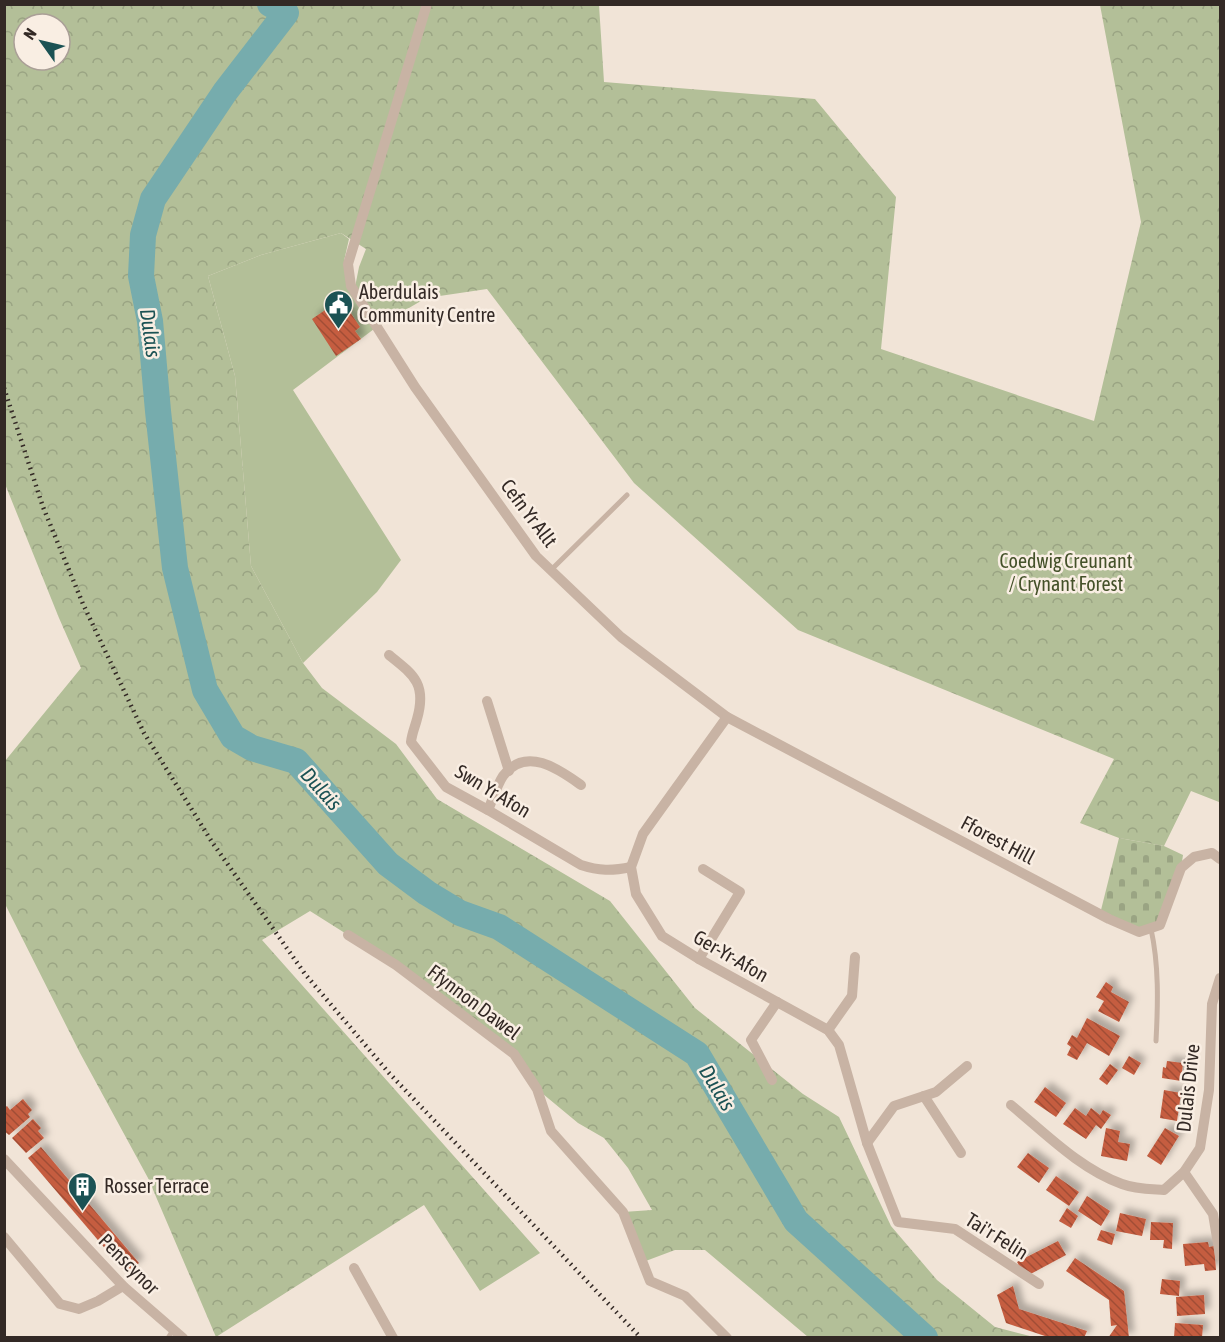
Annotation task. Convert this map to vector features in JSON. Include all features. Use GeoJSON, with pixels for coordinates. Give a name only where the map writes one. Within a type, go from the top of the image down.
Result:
{"type":"FeatureCollection","features":[{"type":"Feature","properties":{"kind":"street","name":"Cefn Yr Allt"},"geometry":{"type":"LineString","coordinates":[[427,4],[348,264],[351,286],[415,387],[536,556],[621,637],[727,717]]}},
{"type":"Feature","properties":{"kind":"street","name":"Swn Yr Afon"},"geometry":{"type":"LineString","coordinates":[[389,655],[414,675],[419,685],[420,707],[411,742],[446,787],[581,865],[609,871],[631,867]]}},
{"type":"Feature","properties":{"kind":"street"},"geometry":{"type":"LineString","coordinates":[[487,701],[509,771]]}},
{"type":"Feature","properties":{"kind":"street"},"geometry":{"type":"LineString","coordinates":[[631,867],[643,834],[727,717]]}},
{"type":"Feature","properties":{"kind":"street","name":"Fforest Hill"},"geometry":{"type":"LineString","coordinates":[[727,717],[1109,919],[1139,932],[1151,928]]}},
{"type":"Feature","properties":{"kind":"street"},"geometry":{"type":"LineString","coordinates":[[488,810],[504,775],[515,765],[525,762],[556,767],[581,785]]}},
{"type":"Feature","properties":{"kind":"street"},"geometry":{"type":"LineString","coordinates":[[1151,928],[1160,925],[1181,868],[1194,857],[1212,853],[1221,859]]}},
{"type":"Feature","properties":{"kind":"street","name":"Ger-Yr-Afon"},"geometry":{"type":"LineString","coordinates":[[631,867],[636,894],[662,936],[828,1030]]}},
{"type":"Feature","properties":{"kind":"street"},"geometry":{"type":"LineString","coordinates":[[699,959],[740,892],[703,868]]}},
{"type":"Feature","properties":{"kind":"street","name":"Ffynnon Dawel"},"geometry":{"type":"LineString","coordinates":[[348,935],[396,965],[514,1054],[537,1089],[551,1131],[623,1212],[650,1281],[685,1296],[728,1338]]}},
{"type":"Feature","properties":{"kind":"street"},"geometry":{"type":"LineString","coordinates":[[855,957],[852,996],[828,1030],[839,1045],[867,1143]]}},
{"type":"Feature","properties":{"kind":"street","name":"Dulais Drive"},"geometry":{"type":"LineString","coordinates":[[1011,1105],[1090,1168],[1122,1184],[1142,1189],[1164,1190],[1184,1172],[1200,1148],[1209,1090],[1212,1004],[1221,978]]}},
{"type":"Feature","properties":{"kind":"street"},"geometry":{"type":"LineString","coordinates":[[772,1080],[751,1040],[777,1002]]}},
{"type":"Feature","properties":{"kind":"street"},"geometry":{"type":"LineString","coordinates":[[867,1143],[894,1106],[936,1092],[967,1066]]}},
{"type":"Feature","properties":{"kind":"street"},"geometry":{"type":"LineString","coordinates":[[924,1096],[961,1153]]}},
{"type":"Feature","properties":{"kind":"street","name":"Tai'r Felin"},"geometry":{"type":"LineString","coordinates":[[867,1143],[898,1222],[955,1229],[1039,1284]]}},
{"type":"Feature","properties":{"kind":"street","name":"Penscynor"},"geometry":{"type":"LineString","coordinates":[[4,1159],[123,1286],[171,1334],[183,1338]]}},
{"type":"Feature","properties":{"kind":"street"},"geometry":{"type":"LineString","coordinates":[[1184,1172],[1213,1214],[1221,1256]]}},
{"type":"Feature","properties":{"kind":"street"},"geometry":{"type":"LineString","coordinates":[[4,1237],[60,1304],[79,1309],[123,1286]]}},
{"type":"Feature","properties":{"kind":"street"},"geometry":{"type":"LineString","coordinates":[[354,1268],[393,1338]]}},
{"type":"Feature","properties":{"kind":"lane"},"geometry":{"type":"LineString","coordinates":[[551,570],[627,495]]}},
{"type":"Feature","properties":{"kind":"lane"},"geometry":{"type":"LineString","coordinates":[[1151,928],[1158,999],[1156,1041]]}},
{"type":"Feature","properties":{"kind":"green space","name":"Coedwig Creunant / Crynant Forest"},"geometry":{"type":"Polygon","coordinates":[[[5,5],[599,5],[604,82],[815,99],[896,197],[881,349],[1094,421],[1141,222],[1100,5],[1220,5],[1220,807],[1219,802],[1191,791],[1164,846],[1119,838],[1080,823],[1114,759],[798,630],[634,483],[487,289],[426,298],[380,325],[355,287],[366,249],[341,233],[261,255],[208,276],[235,376],[251,566],[303,663],[322,688],[396,744],[437,799],[610,901],[695,1008],[803,1094],[839,1117],[891,1226],[937,1280],[995,1327],[1034,1337],[808,1337],[705,1250],[675,1250],[643,1262],[623,1212],[652,1210],[628,1168],[604,1138],[578,1123],[537,1089],[514,1054],[348,935],[310,911],[262,940],[540,1253],[480,1291],[424,1205],[216,1337],[148,1178],[80,1053],[5,904],[5,761],[81,668],[5,484],[5,5]]]}},
{"type":"Feature","properties":{"kind":"green space"},"geometry":{"type":"Polygon","coordinates":[[[341,233],[349,239],[344,261],[374,329],[293,390],[401,560],[377,592],[303,663],[251,566],[235,376],[208,276],[261,255],[341,233]]]}},
{"type":"Feature","properties":{"kind":"green space"},"geometry":{"type":"Polygon","coordinates":[[[1119,838],[1164,846],[1183,855],[1181,868],[1160,925],[1139,932],[1100,914],[1119,838]]]}},
{"type":"Feature","properties":{"kind":"building","name":"Aberdulais Community Centre"},"geometry":{"type":"Polygon","coordinates":[[[337,302],[344,311],[348,309],[360,327],[355,331],[361,339],[336,356],[312,319],[337,302]]]}},
{"type":"Feature","properties":{"kind":"building"},"geometry":{"type":"Polygon","coordinates":[[[1106,982],[1113,987],[1111,992],[1129,1002],[1119,1022],[1098,1011],[1104,1001],[1096,997],[1106,982]]]}},
{"type":"Feature","properties":{"kind":"building"},"geometry":{"type":"Polygon","coordinates":[[[1087,1018],[1120,1036],[1109,1056],[1087,1043],[1077,1060],[1067,1055],[1071,1047],[1067,1044],[1072,1035],[1077,1038],[1087,1018]]]}},
{"type":"Feature","properties":{"kind":"building"},"geometry":{"type":"Polygon","coordinates":[[[1129,1056],[1141,1063],[1134,1075],[1122,1068],[1129,1056]]]}},
{"type":"Feature","properties":{"kind":"building"},"geometry":{"type":"Polygon","coordinates":[[[1167,1061],[1183,1063],[1181,1081],[1162,1078],[1163,1067],[1166,1068],[1167,1061]]]}},
{"type":"Feature","properties":{"kind":"building"},"geometry":{"type":"Polygon","coordinates":[[[1110,1064],[1118,1070],[1107,1085],[1099,1079],[1110,1064]]]}},
{"type":"Feature","properties":{"kind":"building"},"geometry":{"type":"Polygon","coordinates":[[[1045,1087],[1066,1103],[1056,1117],[1034,1102],[1045,1087]]]}},
{"type":"Feature","properties":{"kind":"building"},"geometry":{"type":"Polygon","coordinates":[[[1164,1090],[1181,1093],[1177,1121],[1160,1118],[1164,1090]]]}},
{"type":"Feature","properties":{"kind":"building"},"geometry":{"type":"Polygon","coordinates":[[[23,1099],[32,1110],[28,1114],[30,1117],[9,1135],[4,1131],[4,1108],[7,1106],[10,1110],[23,1099]]]}},
{"type":"Feature","properties":{"kind":"building"},"geometry":{"type":"Polygon","coordinates":[[[1075,1108],[1086,1116],[1091,1108],[1100,1115],[1103,1110],[1111,1115],[1101,1129],[1096,1125],[1086,1139],[1063,1124],[1075,1108]]]}},
{"type":"Feature","properties":{"kind":"building"},"geometry":{"type":"Polygon","coordinates":[[[33,1119],[41,1128],[38,1131],[44,1138],[26,1153],[12,1138],[33,1119]]]}},
{"type":"Feature","properties":{"kind":"building"},"geometry":{"type":"Polygon","coordinates":[[[1106,1128],[1120,1131],[1118,1142],[1130,1144],[1127,1161],[1101,1156],[1106,1128]]]}},
{"type":"Feature","properties":{"kind":"building"},"geometry":{"type":"Polygon","coordinates":[[[1165,1128],[1179,1136],[1161,1165],[1147,1156],[1165,1128]]]}},
{"type":"Feature","properties":{"kind":"building","name":"Rosser Terrace"},"geometry":{"type":"Polygon","coordinates":[[[41,1147],[139,1263],[126,1273],[28,1158],[41,1147]]]}},
{"type":"Feature","properties":{"kind":"building"},"geometry":{"type":"Polygon","coordinates":[[[1028,1153],[1049,1168],[1039,1183],[1017,1167],[1028,1153]]]}},
{"type":"Feature","properties":{"kind":"building"},"geometry":{"type":"Polygon","coordinates":[[[1056,1176],[1079,1192],[1069,1206],[1046,1190],[1056,1176]]]}},
{"type":"Feature","properties":{"kind":"building"},"geometry":{"type":"Polygon","coordinates":[[[1087,1196],[1110,1211],[1101,1226],[1078,1211],[1087,1196]]]}},
{"type":"Feature","properties":{"kind":"building"},"geometry":{"type":"Polygon","coordinates":[[[1067,1208],[1078,1216],[1071,1228],[1059,1221],[1067,1208]]]}},
{"type":"Feature","properties":{"kind":"building"},"geometry":{"type":"Polygon","coordinates":[[[1120,1213],[1146,1219],[1142,1236],[1116,1231],[1120,1213]]]}},
{"type":"Feature","properties":{"kind":"building"},"geometry":{"type":"Polygon","coordinates":[[[1151,1222],[1173,1223],[1172,1249],[1163,1248],[1164,1240],[1150,1240],[1151,1222]]]}},
{"type":"Feature","properties":{"kind":"building"},"geometry":{"type":"Polygon","coordinates":[[[1101,1230],[1115,1234],[1112,1245],[1097,1240],[1101,1230]]]}},
{"type":"Feature","properties":{"kind":"building"},"geometry":{"type":"Polygon","coordinates":[[[1058,1241],[1066,1255],[1025,1277],[1017,1262],[1058,1241]]]}},
{"type":"Feature","properties":{"kind":"building"},"geometry":{"type":"Polygon","coordinates":[[[1208,1242],[1209,1247],[1214,1246],[1216,1270],[1205,1271],[1204,1264],[1185,1266],[1183,1244],[1208,1242]]]}},
{"type":"Feature","properties":{"kind":"building"},"geometry":{"type":"Polygon","coordinates":[[[1075,1258],[1124,1291],[1129,1338],[1108,1338],[1117,1325],[1111,1326],[1109,1300],[1066,1271],[1075,1258]]]}},
{"type":"Feature","properties":{"kind":"building"},"geometry":{"type":"Polygon","coordinates":[[[1162,1279],[1180,1281],[1179,1296],[1160,1294],[1162,1279]]]}},
{"type":"Feature","properties":{"kind":"building"},"geometry":{"type":"Polygon","coordinates":[[[1013,1286],[1019,1309],[1087,1331],[1084,1338],[1051,1338],[1006,1323],[997,1295],[1013,1286]]]}},
{"type":"Feature","properties":{"kind":"building"},"geometry":{"type":"Polygon","coordinates":[[[1204,1295],[1205,1314],[1177,1316],[1176,1297],[1204,1295]]]}},
{"type":"Feature","properties":{"kind":"building"},"geometry":{"type":"Polygon","coordinates":[[[1175,1323],[1203,1325],[1202,1338],[1174,1338],[1175,1323]]]}},
{"type":"Feature","properties":{"kind":"waterway","name":"Dulais"},"geometry":{"type":"LineString","coordinates":[[270,4],[286,13],[225,92],[153,199],[143,235],[141,276],[150,321],[175,568],[205,690],[233,737],[252,748],[296,761],[388,864],[427,893],[460,913],[499,927],[697,1054],[796,1221],[925,1338]]}},
{"type":"Feature","properties":{"kind":"railway"},"geometry":{"type":"LineString","coordinates":[[4,388],[43,507],[83,604],[144,733],[212,842],[305,974],[389,1073],[641,1338]]}},
{"type":"Feature","properties":{"kind":"place","name":"Aberdulais Community Centre"},"geometry":{"type":"Point","coordinates":[338,330]}},
{"type":"Feature","properties":{"kind":"place","name":"Rosser Terrace"},"geometry":{"type":"Point","coordinates":[83,1212]}}]}
